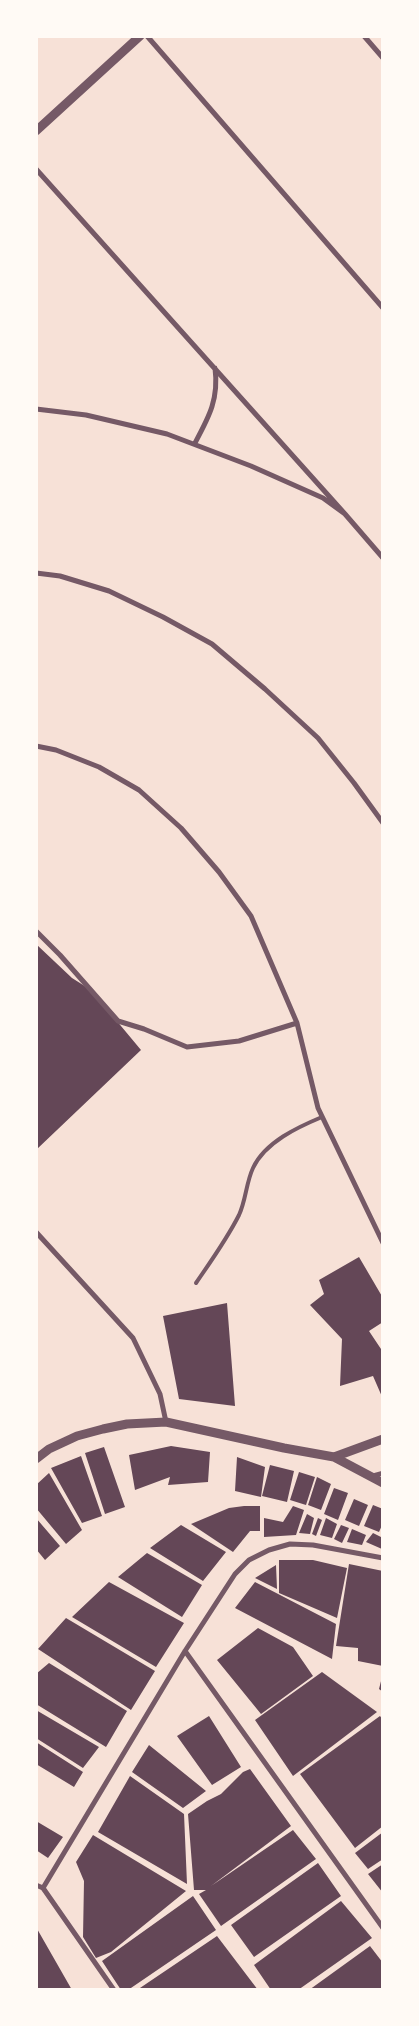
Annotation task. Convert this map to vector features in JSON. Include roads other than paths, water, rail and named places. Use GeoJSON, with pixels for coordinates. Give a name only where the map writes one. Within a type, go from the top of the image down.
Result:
{"type":"FeatureCollection","features":[{"type":"Feature","properties":{"kind":"street"},"geometry":{"type":"LineString","coordinates":[[36,131],[140,36]]}},
{"type":"Feature","properties":{"kind":"street"},"geometry":{"type":"LineString","coordinates":[[147,36],[383,308]]}},
{"type":"Feature","properties":{"kind":"street"},"geometry":{"type":"LineString","coordinates":[[364,36],[383,58]]}},
{"type":"Feature","properties":{"kind":"street"},"geometry":{"type":"LineString","coordinates":[[36,169],[383,558]]}},
{"type":"Feature","properties":{"kind":"street"},"geometry":{"type":"LineString","coordinates":[[195,443],[211,414],[217,386],[215,368]]}},
{"type":"Feature","properties":{"kind":"street"},"geometry":{"type":"LineString","coordinates":[[36,409],[86,415],[167,434],[195,443],[323,498],[345,514]]}},
{"type":"Feature","properties":{"kind":"street"},"geometry":{"type":"LineString","coordinates":[[36,573],[60,576],[109,591],[163,617],[212,644],[265,688],[318,738],[383,823]]}},
{"type":"Feature","properties":{"kind":"street"},"geometry":{"type":"LineString","coordinates":[[36,746],[56,750],[99,767],[139,790],[181,828],[219,872],[251,916],[297,1023],[318,1108],[383,1243]]}},
{"type":"Feature","properties":{"kind":"street"},"geometry":{"type":"LineString","coordinates":[[36,931],[60,955],[118,1021],[144,1029],[187,1047],[239,1041],[297,1023]]}},
{"type":"Feature","properties":{"kind":"street"},"geometry":{"type":"LineString","coordinates":[[36,1232],[133,1338],[160,1394],[166,1422]]}},
{"type":"Feature","properties":{"kind":"street"},"geometry":{"type":"LineString","coordinates":[[36,1458],[49,1449],[77,1436],[127,1424],[166,1422],[334,1457],[383,1483]]}},
{"type":"Feature","properties":{"kind":"street"},"geometry":{"type":"LineString","coordinates":[[334,1457],[383,1439]]}},
{"type":"Feature","properties":{"kind":"street"},"geometry":{"type":"LineString","coordinates":[[371,1476],[383,1473]]}},
{"type":"Feature","properties":{"kind":"street"},"geometry":{"type":"LineString","coordinates":[[43,1888],[184,1651],[235,1574],[249,1560],[269,1550],[290,1544],[313,1545],[383,1558]]}},
{"type":"Feature","properties":{"kind":"street"},"geometry":{"type":"LineString","coordinates":[[184,1651],[383,1928]]}},
{"type":"Feature","properties":{"kind":"street"},"geometry":{"type":"LineString","coordinates":[[36,1885],[43,1888],[114,1990]]}},
{"type":"Feature","properties":{"kind":"lane"},"geometry":{"type":"LineString","coordinates":[[196,1283],[239,1214],[256,1161],[278,1141],[295,1129],[322,1117]]}}]}
